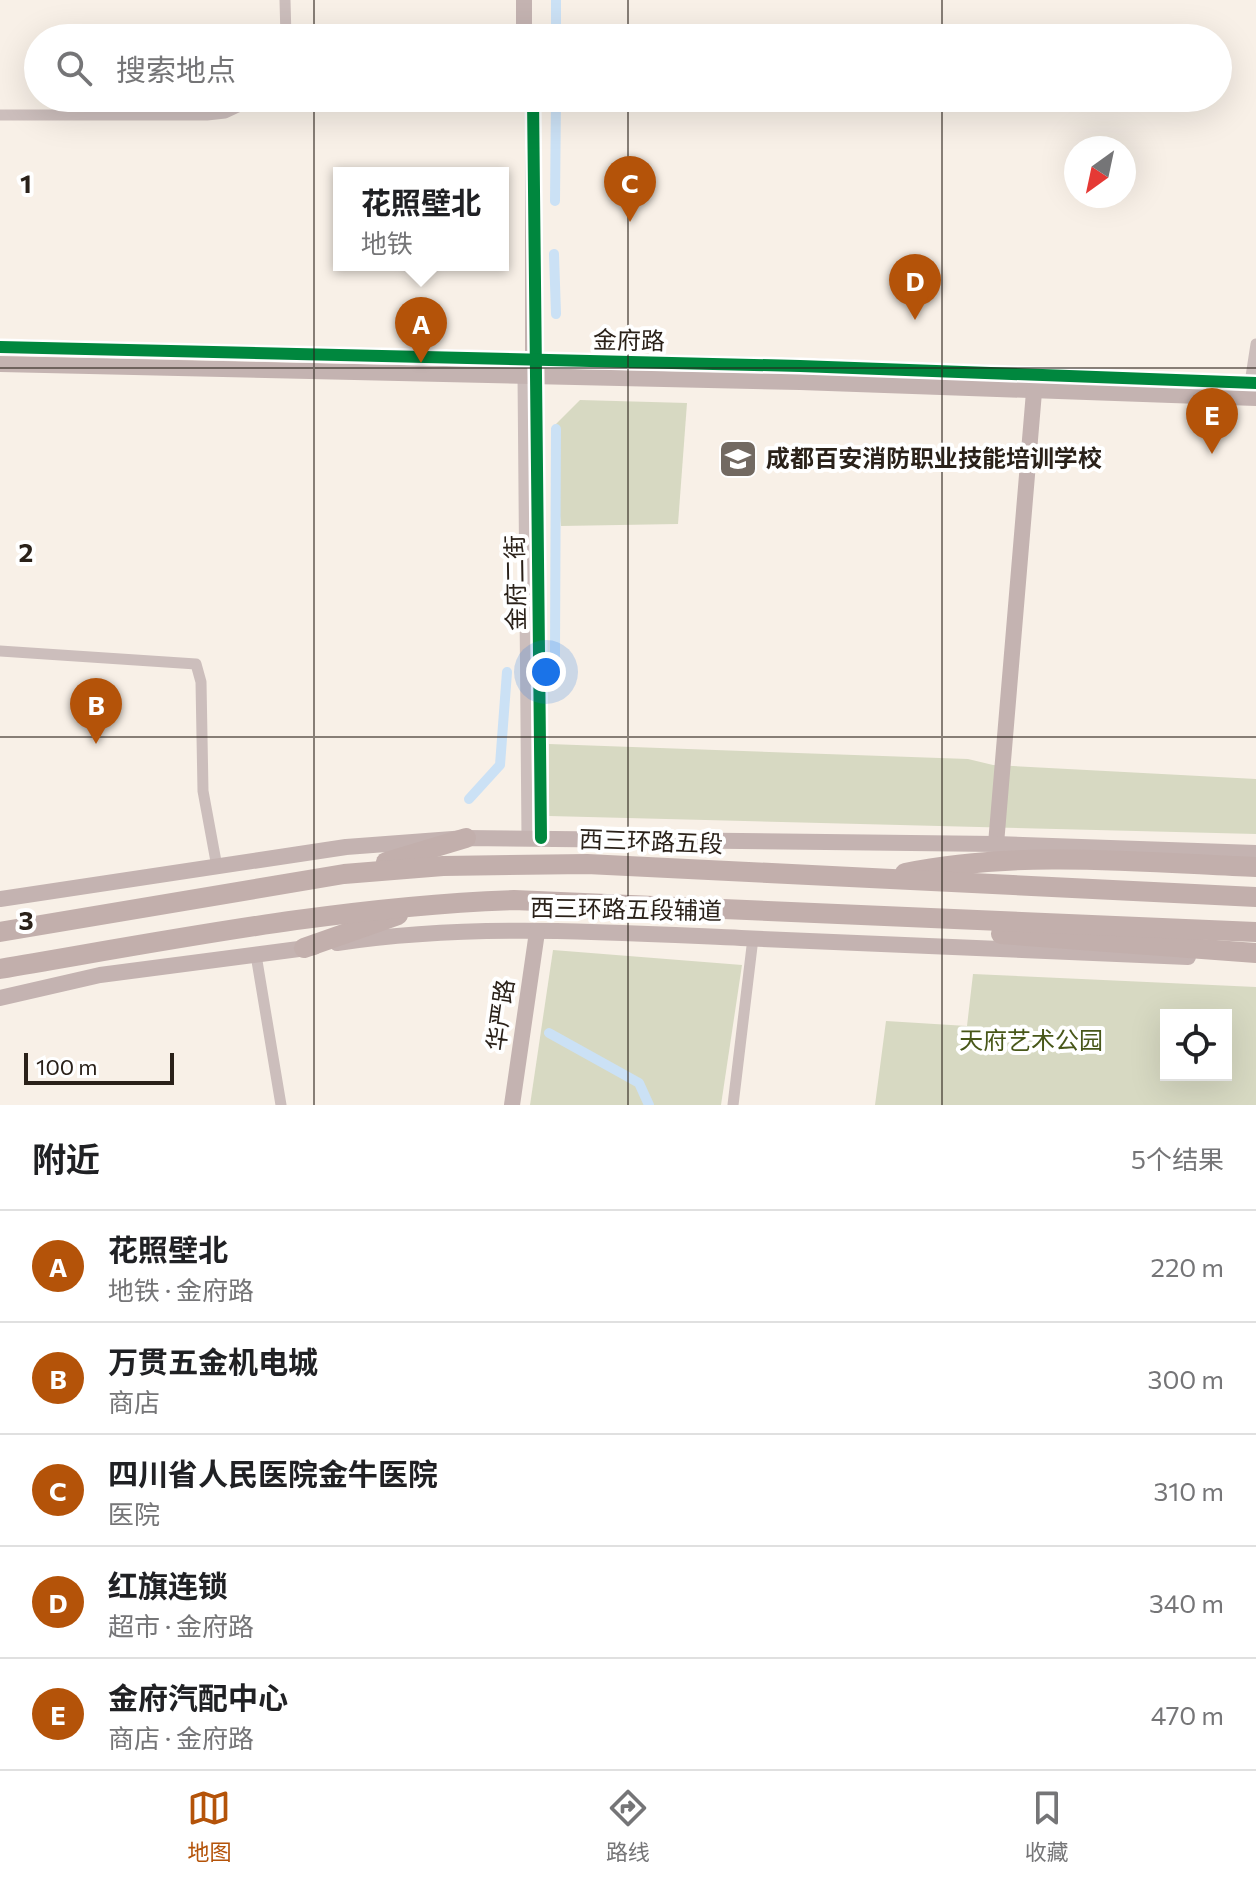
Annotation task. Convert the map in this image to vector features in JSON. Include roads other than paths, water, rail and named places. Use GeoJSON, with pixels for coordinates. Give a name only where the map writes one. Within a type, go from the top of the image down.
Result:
{"type":"FeatureCollection","features":[{"type":"Feature","properties":{"kind":"highway"},"geometry":{"type":"LineString","coordinates":[[344,874],[466,838]]}},
{"type":"Feature","properties":{"kind":"highway"},"geometry":{"type":"LineString","coordinates":[[878,879],[954,863],[1163,863],[1256,867]]}},
{"type":"Feature","properties":{"kind":"highway","name":"西三环路五段"},"geometry":{"type":"LineString","coordinates":[[0,932],[344,874],[443,866],[587,864],[1256,897]]}},
{"type":"Feature","properties":{"kind":"highway"},"geometry":{"type":"LineString","coordinates":[[0,969],[345,913],[435,903],[582,901],[942,921],[1167,926],[1256,932]]}},
{"type":"Feature","properties":{"kind":"highway"},"geometry":{"type":"LineString","coordinates":[[304,948],[435,903]]}},
{"type":"Feature","properties":{"kind":"highway"},"geometry":{"type":"LineString","coordinates":[[0,923],[69,920]]}},
{"type":"Feature","properties":{"kind":"highway"},"geometry":{"type":"LineString","coordinates":[[942,921],[981,932],[1079,942],[1256,953]]}},
{"type":"Feature","properties":{"kind":"highway"},"geometry":{"type":"LineString","coordinates":[[0,978],[71,957]]}},
{"type":"Feature","properties":{"kind":"street"},"geometry":{"type":"LineString","coordinates":[[285,0],[286,24]]}},
{"type":"Feature","properties":{"kind":"street"},"geometry":{"type":"LineString","coordinates":[[524,0],[524,24]]}},
{"type":"Feature","properties":{"kind":"street"},"geometry":{"type":"LineString","coordinates":[[532,0],[532,24]]}},
{"type":"Feature","properties":{"kind":"street"},"geometry":{"type":"LineString","coordinates":[[0,115],[207,115],[227,112]]}},
{"type":"Feature","properties":{"kind":"street"},"geometry":{"type":"LineString","coordinates":[[524,112],[528,368]]}},
{"type":"Feature","properties":{"kind":"street"},"geometry":{"type":"LineString","coordinates":[[528,368],[533,112]]}},
{"type":"Feature","properties":{"kind":"street"},"geometry":{"type":"LineString","coordinates":[[1254,388],[1256,344]]}},
{"type":"Feature","properties":{"kind":"street","name":"金府路"},"geometry":{"type":"LineString","coordinates":[[0,347],[528,368],[1254,388]]}},
{"type":"Feature","properties":{"kind":"street","name":"金府路"},"geometry":{"type":"LineString","coordinates":[[0,364],[528,368]]}},
{"type":"Feature","properties":{"kind":"street","name":"金府二街"},"geometry":{"type":"LineString","coordinates":[[528,368],[534,838]]}},
{"type":"Feature","properties":{"kind":"street"},"geometry":{"type":"LineString","coordinates":[[996,844],[1035,383]]}},
{"type":"Feature","properties":{"kind":"street"},"geometry":{"type":"LineString","coordinates":[[0,651],[196,664],[201,682],[203,791],[217,867]]}},
{"type":"Feature","properties":{"kind":"street"},"geometry":{"type":"LineString","coordinates":[[0,899],[346,847],[466,838],[996,844],[1256,853]]}},
{"type":"Feature","properties":{"kind":"street","name":"西三环路五段辅道"},"geometry":{"type":"LineString","coordinates":[[0,998],[100,975],[378,937],[537,932],[753,938],[1256,961]]}},
{"type":"Feature","properties":{"kind":"street","name":"华严路"},"geometry":{"type":"LineString","coordinates":[[512,1105],[537,932]]}},
{"type":"Feature","properties":{"kind":"street"},"geometry":{"type":"LineString","coordinates":[[733,1105],[753,938]]}},
{"type":"Feature","properties":{"kind":"street"},"geometry":{"type":"LineString","coordinates":[[256,955],[281,1105]]}},
{"type":"Feature","properties":{"kind":"waterway"},"geometry":{"type":"LineString","coordinates":[[556,0],[556,24]]}},
{"type":"Feature","properties":{"kind":"waterway"},"geometry":{"type":"LineString","coordinates":[[555,201],[556,112]]}},
{"type":"Feature","properties":{"kind":"waterway"},"geometry":{"type":"LineString","coordinates":[[554,254],[556,314]]}},
{"type":"Feature","properties":{"kind":"waterway"},"geometry":{"type":"LineString","coordinates":[[547,660],[555,656],[556,429]]}},
{"type":"Feature","properties":{"kind":"waterway"},"geometry":{"type":"LineString","coordinates":[[469,799],[500,765],[507,672]]}},
{"type":"Feature","properties":{"kind":"waterway"},"geometry":{"type":"LineString","coordinates":[[549,1033],[639,1083],[649,1105]]}},
{"type":"Feature","properties":{"kind":"place","name":"四川省人民医院金牛医院"},"geometry":{"type":"Point","coordinates":[630,222]}},
{"type":"Feature","properties":{"kind":"place","name":"红旗连锁"},"geometry":{"type":"Point","coordinates":[915,320]}},
{"type":"Feature","properties":{"kind":"place","name":"花照壁北"},"geometry":{"type":"Point","coordinates":[421,363]}},
{"type":"Feature","properties":{"kind":"place","name":"金府汽配中心"},"geometry":{"type":"Point","coordinates":[1212,454]}},
{"type":"Feature","properties":{"kind":"place","name":"成都百安消防职业技能培训学校"},"geometry":{"type":"Point","coordinates":[738,459]}},
{"type":"Feature","properties":{"kind":"place","name":"万贯五金机电城"},"geometry":{"type":"Point","coordinates":[96,744]}},
{"type":"Feature","properties":{"kind":"park label","name":"天府艺术公园"},"geometry":{"type":"Point","coordinates":[1031,1041]}}]}
